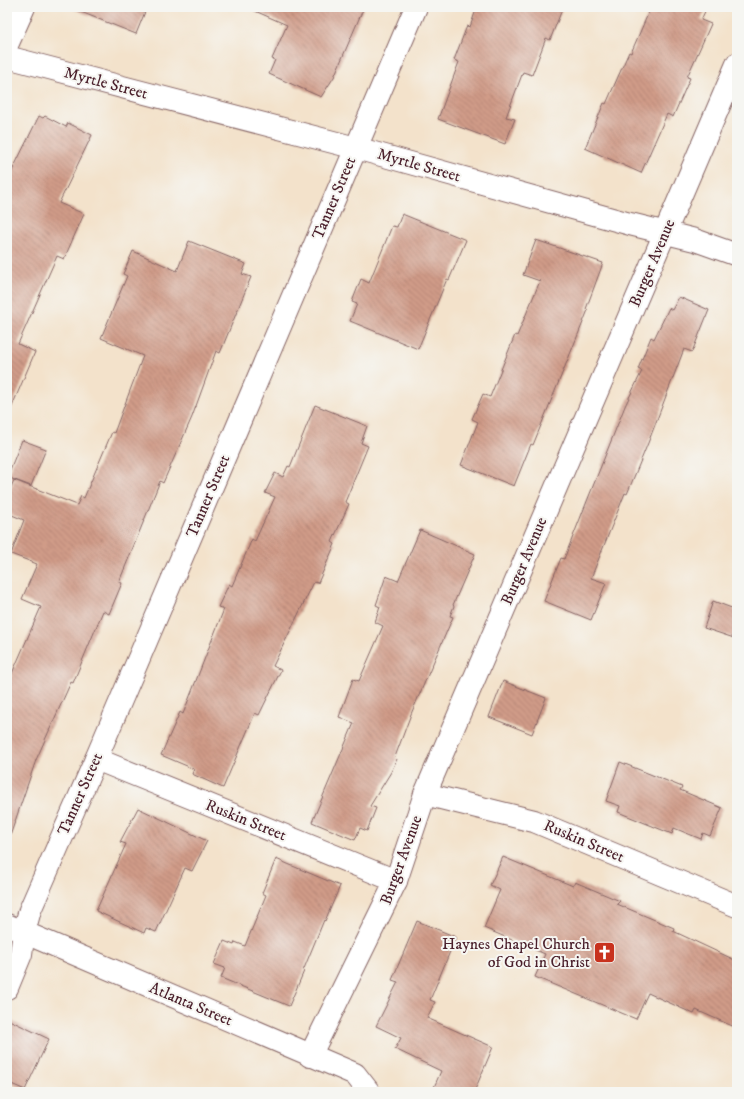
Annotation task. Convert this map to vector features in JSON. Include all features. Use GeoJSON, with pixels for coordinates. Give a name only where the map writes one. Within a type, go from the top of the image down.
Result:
{"type":"FeatureCollection","features":[{"type":"Feature","properties":{"kind":"street"},"geometry":{"type":"LineString","coordinates":[[7,45],[24,7]]}},
{"type":"Feature","properties":{"kind":"street","name":"Tanner Street"},"geometry":{"type":"LineString","coordinates":[[7,988],[21,954],[16,928],[30,910],[96,759],[416,7]]}},
{"type":"Feature","properties":{"kind":"street","name":"Myrtle Street"},"geometry":{"type":"LineString","coordinates":[[7,57],[356,148],[630,224],[695,240],[737,255]]}},
{"type":"Feature","properties":{"kind":"street","name":"Burger Avenue"},"geometry":{"type":"LineString","coordinates":[[310,1056],[396,881],[425,794],[737,64]]}},
{"type":"Feature","properties":{"kind":"street","name":"Ruskin Street"},"geometry":{"type":"LineString","coordinates":[[96,759],[396,881]]}},
{"type":"Feature","properties":{"kind":"street","name":"Ruskin Street"},"geometry":{"type":"LineString","coordinates":[[425,794],[534,821],[736,904]]}},
{"type":"Feature","properties":{"kind":"street","name":"Atlanta Street"},"geometry":{"type":"LineString","coordinates":[[16,928],[310,1056],[355,1074],[369,1092]]}},
{"type":"Feature","properties":{"kind":"building"},"geometry":{"type":"Polygon","coordinates":[[[71,7],[147,7],[136,34],[71,7]]]}},
{"type":"Feature","properties":{"kind":"building"},"geometry":{"type":"Polygon","coordinates":[[[246,7],[364,7],[334,77],[321,97],[269,74],[275,60],[272,59],[287,25],[246,7]]]}},
{"type":"Feature","properties":{"kind":"building"},"geometry":{"type":"Polygon","coordinates":[[[477,7],[563,7],[550,40],[546,38],[532,75],[523,72],[506,117],[515,119],[505,144],[438,119],[459,62],[454,60],[467,26],[470,27],[477,7]]]}},
{"type":"Feature","properties":{"kind":"building"},"geometry":{"type":"Polygon","coordinates":[[[651,7],[707,7],[701,20],[711,24],[687,77],[690,78],[673,117],[667,114],[641,173],[585,148],[604,103],[606,104],[629,52],[631,53],[651,7]]]}},
{"type":"Feature","properties":{"kind":"building"},"geometry":{"type":"Polygon","coordinates":[[[39,116],[43,118],[45,116],[66,127],[68,123],[92,135],[59,203],[84,214],[64,259],[57,256],[18,344],[35,352],[7,418],[7,181],[39,116]]]}},
{"type":"Feature","properties":{"kind":"building"},"geometry":{"type":"Polygon","coordinates":[[[402,214],[466,240],[449,280],[447,279],[418,349],[350,321],[357,304],[352,302],[361,279],[369,283],[392,226],[397,227],[402,214]]]}},
{"type":"Feature","properties":{"kind":"building"},"geometry":{"type":"Polygon","coordinates":[[[536,240],[603,263],[586,309],[588,310],[533,445],[531,444],[514,486],[461,465],[478,422],[472,419],[483,394],[490,397],[515,335],[517,336],[540,281],[523,275],[536,240]]]}},
{"type":"Feature","properties":{"kind":"building"},"geometry":{"type":"Polygon","coordinates":[[[189,241],[246,264],[242,274],[251,277],[220,353],[216,351],[192,417],[163,483],[160,481],[119,582],[122,583],[109,614],[103,611],[73,683],[71,682],[36,760],[10,836],[7,835],[7,685],[41,607],[22,599],[37,564],[11,554],[24,520],[7,513],[7,497],[14,480],[77,505],[81,496],[84,498],[112,432],[114,433],[143,356],[101,338],[127,276],[123,274],[133,251],[177,271],[189,241]]]}},
{"type":"Feature","properties":{"kind":"building"},"geometry":{"type":"Polygon","coordinates":[[[679,297],[709,310],[692,352],[684,349],[648,443],[627,494],[625,493],[591,578],[606,583],[591,620],[544,601],[561,558],[564,559],[625,406],[642,371],[638,369],[651,337],[654,339],[669,308],[672,310],[679,297]]]}},
{"type":"Feature","properties":{"kind":"building"},"geometry":{"type":"Polygon","coordinates":[[[315,405],[367,426],[361,443],[368,446],[345,502],[349,504],[332,542],[335,544],[318,583],[314,582],[273,666],[281,670],[259,715],[255,713],[223,788],[192,774],[194,769],[161,755],[180,712],[183,714],[224,609],[218,607],[229,584],[232,586],[252,539],[255,541],[275,497],[265,493],[275,473],[283,477],[288,466],[290,467],[315,405]]]}},
{"type":"Feature","properties":{"kind":"building"},"geometry":{"type":"Polygon","coordinates":[[[22,440],[46,449],[31,486],[7,477],[22,440]]]}},
{"type":"Feature","properties":{"kind":"building"},"geometry":{"type":"Polygon","coordinates":[[[420,530],[475,554],[453,605],[454,606],[450,616],[453,617],[411,714],[395,757],[397,759],[391,772],[370,806],[376,808],[367,831],[360,828],[355,840],[312,822],[354,723],[339,717],[353,679],[359,681],[383,626],[375,622],[380,607],[376,605],[386,576],[398,581],[420,530]]]}},
{"type":"Feature","properties":{"kind":"building"},"geometry":{"type":"Polygon","coordinates":[[[713,601],[737,610],[737,639],[704,628],[713,601]]]}},
{"type":"Feature","properties":{"kind":"building"},"geometry":{"type":"Polygon","coordinates":[[[503,681],[546,698],[532,734],[489,717],[503,681]]]}},
{"type":"Feature","properties":{"kind":"building"},"geometry":{"type":"Polygon","coordinates":[[[620,762],[682,787],[680,790],[722,808],[710,836],[703,833],[701,839],[674,828],[672,834],[618,812],[620,806],[606,801],[620,762]]]}},
{"type":"Feature","properties":{"kind":"building"},"geometry":{"type":"Polygon","coordinates":[[[138,808],[207,841],[192,871],[185,868],[156,932],[146,928],[144,933],[96,911],[126,844],[120,842],[138,808]]]}},
{"type":"Feature","properties":{"kind":"building"},"geometry":{"type":"Polygon","coordinates":[[[503,857],[573,886],[575,882],[620,901],[617,904],[674,928],[673,931],[737,961],[737,1028],[696,1010],[694,1014],[648,993],[636,1019],[535,977],[545,954],[484,928],[500,890],[490,885],[503,857]]]}},
{"type":"Feature","properties":{"kind":"building"},"geometry":{"type":"Polygon","coordinates":[[[276,859],[340,886],[325,921],[324,920],[289,1006],[221,978],[225,968],[214,964],[224,941],[234,945],[235,942],[245,946],[266,895],[262,893],[276,859]]]}},
{"type":"Feature","properties":{"kind":"building"},"geometry":{"type":"Polygon","coordinates":[[[417,921],[456,937],[430,1000],[435,1002],[427,1018],[493,1047],[474,1092],[432,1092],[441,1071],[395,1049],[401,1038],[376,1026],[398,982],[392,980],[417,921]]]}},
{"type":"Feature","properties":{"kind":"building"},"geometry":{"type":"Polygon","coordinates":[[[7,1019],[49,1039],[25,1090],[7,1082],[7,1019]]]}},
{"type":"Feature","properties":{"kind":"place","name":"Haynes Chapel Church of God in Christ"},"geometry":{"type":"Point","coordinates":[605,953]}}]}
